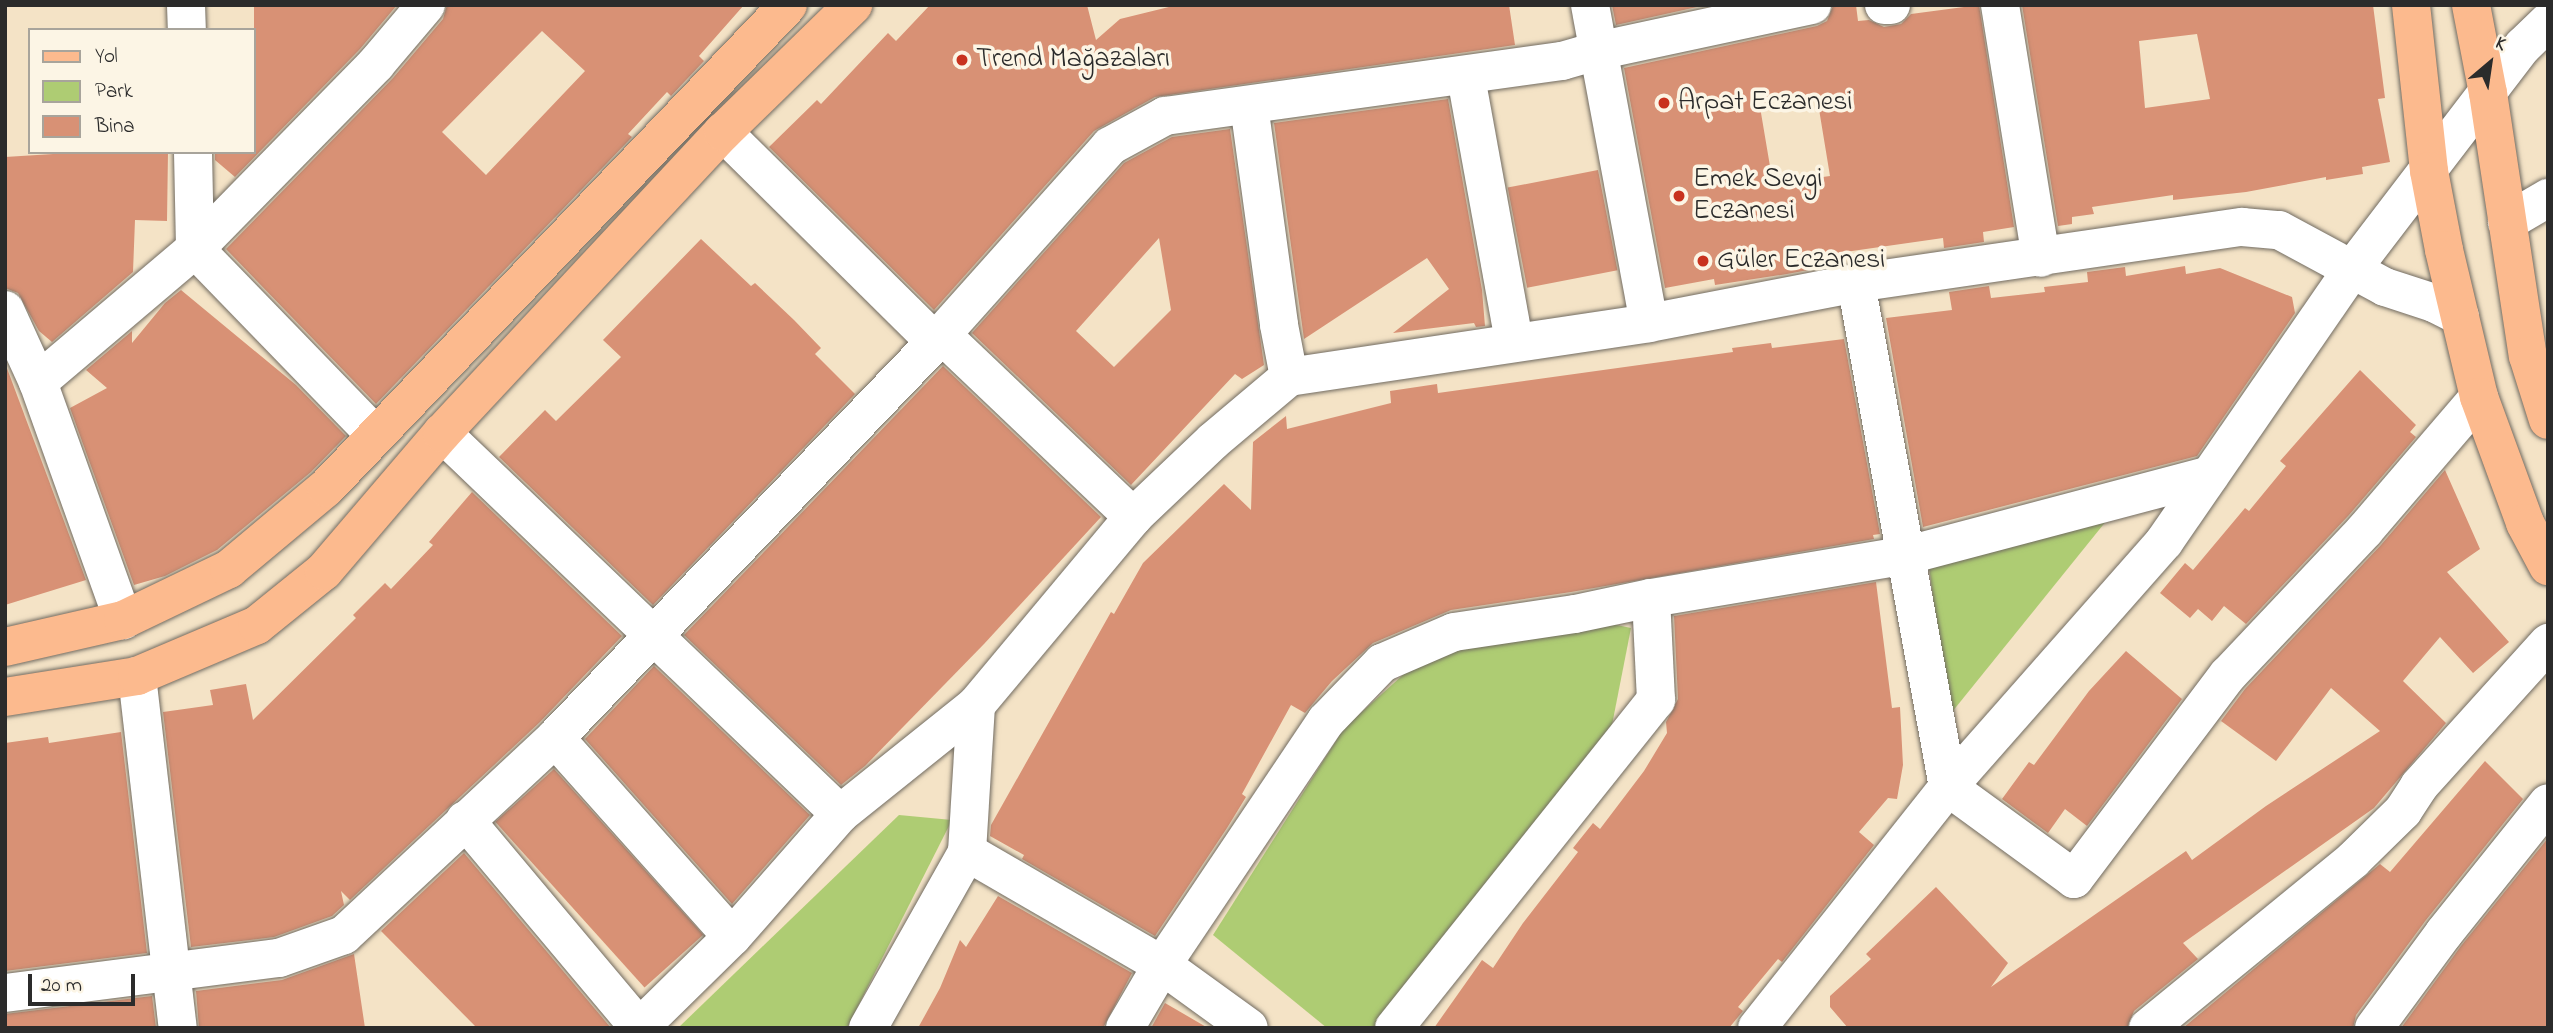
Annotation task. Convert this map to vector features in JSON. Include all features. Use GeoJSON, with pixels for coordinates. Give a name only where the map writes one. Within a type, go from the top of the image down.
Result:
{"type":"FeatureCollection","features":[{"type":"Feature","properties":{"kind":"main road"},"geometry":{"type":"LineString","coordinates":[[5,647],[123,620],[229,569],[326,488],[789,5]]}},
{"type":"Feature","properties":{"kind":"main road"},"geometry":{"type":"LineString","coordinates":[[5,697],[137,676],[257,625],[324,571],[442,433],[723,132],[853,5]]}},
{"type":"Feature","properties":{"kind":"main road"},"geometry":{"type":"LineString","coordinates":[[2411,5],[2429,171],[2479,397],[2525,523],[2548,566]]}},
{"type":"Feature","properties":{"kind":"main road"},"geometry":{"type":"LineString","coordinates":[[2471,5],[2488,93],[2507,222],[2538,351],[2548,420]]}},
{"type":"Feature","properties":{"kind":"street"},"geometry":{"type":"LineString","coordinates":[[186,5],[187,28]]}},
{"type":"Feature","properties":{"kind":"street"},"geometry":{"type":"LineString","coordinates":[[38,382],[195,249],[376,64],[426,5]]}},
{"type":"Feature","properties":{"kind":"street"},"geometry":{"type":"LineString","coordinates":[[1590,5],[1649,323]]}},
{"type":"Feature","properties":{"kind":"street"},"geometry":{"type":"LineString","coordinates":[[5,993],[279,958],[344,935],[555,738],[937,337],[1110,146],[1165,116],[1562,61],[1597,51],[1812,5]]}},
{"type":"Feature","properties":{"kind":"street"},"geometry":{"type":"LineString","coordinates":[[1884,5],[1891,5]]}},
{"type":"Feature","properties":{"kind":"street"},"geometry":{"type":"LineString","coordinates":[[2000,5],[2041,258]]}},
{"type":"Feature","properties":{"kind":"street"},"geometry":{"type":"LineString","coordinates":[[1757,1028],[1948,788],[2164,542],[2353,268],[2523,46],[2548,22]]}},
{"type":"Feature","properties":{"kind":"street"},"geometry":{"type":"LineString","coordinates":[[1466,76],[1514,342]]}},
{"type":"Feature","properties":{"kind":"street"},"geometry":{"type":"LineString","coordinates":[[1249,105],[1279,325],[1289,377]]}},
{"type":"Feature","properties":{"kind":"street"},"geometry":{"type":"LineString","coordinates":[[723,132],[937,337],[1133,517]]}},
{"type":"Feature","properties":{"kind":"street"},"geometry":{"type":"LineString","coordinates":[[193,154],[195,249],[375,435]]}},
{"type":"Feature","properties":{"kind":"street"},"geometry":{"type":"LineString","coordinates":[[2507,222],[2548,198]]}},
{"type":"Feature","properties":{"kind":"street"},"geometry":{"type":"LineString","coordinates":[[465,820],[639,1028],[732,937],[840,814],[976,705],[1133,517],[1213,441],[1289,377],[1649,323],[1856,283],[2242,227],[2279,230],[2385,286],[2434,303],[2460,316]]}},
{"type":"Feature","properties":{"kind":"street"},"geometry":{"type":"LineString","coordinates":[[1856,283],[1908,555],[1948,788],[2074,879],[2228,675],[2365,530],[2479,397]]}},
{"type":"Feature","properties":{"kind":"street"},"geometry":{"type":"LineString","coordinates":[[5,310],[38,382],[123,620]]}},
{"type":"Feature","properties":{"kind":"street"},"geometry":{"type":"LineString","coordinates":[[442,433],[840,814]]}},
{"type":"Feature","properties":{"kind":"street"},"geometry":{"type":"LineString","coordinates":[[1125,1028],[1162,965],[1326,721],[1382,663],[1454,632],[1575,614],[1651,598],[1908,555],[2210,475]]}},
{"type":"Feature","properties":{"kind":"street"},"geometry":{"type":"LineString","coordinates":[[1394,1028],[1656,700],[1651,598]]}},
{"type":"Feature","properties":{"kind":"street"},"geometry":{"type":"LineString","coordinates":[[2148,1028],[2353,860],[2403,811],[2419,786],[2548,643]]}},
{"type":"Feature","properties":{"kind":"street"},"geometry":{"type":"LineString","coordinates":[[137,676],[178,1028]]}},
{"type":"Feature","properties":{"kind":"street"},"geometry":{"type":"LineString","coordinates":[[869,1028],[967,852],[976,705]]}},
{"type":"Feature","properties":{"kind":"street"},"geometry":{"type":"LineString","coordinates":[[555,738],[732,937]]}},
{"type":"Feature","properties":{"kind":"street"},"geometry":{"type":"LineString","coordinates":[[2374,1028],[2444,933],[2548,803]]}},
{"type":"Feature","properties":{"kind":"street"},"geometry":{"type":"LineString","coordinates":[[967,852],[1162,965],[1249,1028]]}},
{"type":"Feature","properties":{"kind":"green space"},"geometry":{"type":"Polygon","coordinates":[[[2107,520],[1948,717],[1929,566],[2107,520]]]}},
{"type":"Feature","properties":{"kind":"green space"},"geometry":{"type":"Polygon","coordinates":[[[1584,618],[1631,628],[1611,730],[1376,1028],[1327,1028],[1213,935],[1344,728],[1424,656],[1584,618]]]}},
{"type":"Feature","properties":{"kind":"green space"},"geometry":{"type":"Polygon","coordinates":[[[899,815],[952,820],[847,1028],[678,1028],[899,815]]]}},
{"type":"Feature","properties":{"kind":"building"},"geometry":{"type":"Polygon","coordinates":[[[254,5],[397,5],[360,49],[235,177],[215,160],[215,154],[256,154],[254,5]]]}},
{"type":"Feature","properties":{"kind":"building"},"geometry":{"type":"Polygon","coordinates":[[[447,5],[744,5],[699,56],[704,61],[671,96],[667,92],[628,134],[632,137],[376,404],[226,249],[393,78],[443,19],[447,5]],[[542,31],[442,132],[486,175],[585,71],[542,31]]]}},
{"type":"Feature","properties":{"kind":"building"},"geometry":{"type":"Polygon","coordinates":[[[930,5],[1087,5],[1096,40],[1120,19],[1177,5],[1509,5],[1515,45],[1155,97],[1094,131],[934,310],[769,147],[817,100],[821,104],[888,33],[896,41],[930,5]]]}},
{"type":"Feature","properties":{"kind":"building"},"geometry":{"type":"Polygon","coordinates":[[[1612,5],[1706,5],[1616,25],[1612,5]]]}},
{"type":"Feature","properties":{"kind":"building"},"geometry":{"type":"Polygon","coordinates":[[[1856,5],[1858,21],[1869,20],[1884,27],[1901,24],[1911,14],[1979,5],[2014,227],[1983,232],[1984,242],[1944,248],[1943,238],[1838,253],[1840,264],[1715,285],[1714,279],[1665,288],[1624,68],[1817,26],[1827,21],[1833,6],[1856,5]],[[1817,97],[1760,107],[1773,184],[1830,176],[1817,97]]]}},
{"type":"Feature","properties":{"kind":"building"},"geometry":{"type":"Polygon","coordinates":[[[2022,5],[2373,5],[2385,98],[2378,99],[2390,162],[2362,167],[2363,174],[2326,180],[2326,177],[2246,192],[2173,200],[2173,195],[2092,207],[2094,214],[2072,217],[2072,224],[2058,226],[2022,5]],[[2197,34],[2139,41],[2145,108],[2210,99],[2197,34]]]}},
{"type":"Feature","properties":{"kind":"building"},"geometry":{"type":"Polygon","coordinates":[[[1448,99],[1482,290],[1485,326],[1476,327],[1474,323],[1393,333],[1449,289],[1427,258],[1304,339],[1274,123],[1448,99]]]}},
{"type":"Feature","properties":{"kind":"building"},"geometry":{"type":"Polygon","coordinates":[[[1230,129],[1264,365],[1242,379],[1235,374],[1131,485],[972,333],[1124,163],[1172,137],[1230,129]],[[1159,238],[1076,331],[1114,367],[1171,310],[1159,238]]]}},
{"type":"Feature","properties":{"kind":"building"},"geometry":{"type":"Polygon","coordinates":[[[53,154],[168,154],[167,221],[135,220],[133,272],[52,342],[39,331],[18,293],[5,288],[5,157],[53,154]]]}},
{"type":"Feature","properties":{"kind":"building"},"geometry":{"type":"Polygon","coordinates":[[[1598,170],[1617,270],[1527,288],[1508,188],[1598,170]]]}},
{"type":"Feature","properties":{"kind":"building"},"geometry":{"type":"Polygon","coordinates":[[[701,239],[751,286],[755,283],[794,320],[821,348],[815,354],[855,394],[653,605],[499,457],[545,410],[556,421],[621,357],[603,340],[701,239]]]}},
{"type":"Feature","properties":{"kind":"building"},"geometry":{"type":"Polygon","coordinates":[[[2185,266],[2186,274],[2220,268],[2292,297],[2295,313],[2197,456],[1923,527],[1886,318],[1952,310],[1949,292],[1989,286],[1991,298],[2045,292],[2044,287],[2088,282],[2087,272],[2125,267],[2126,276],[2185,266]]]}},
{"type":"Feature","properties":{"kind":"building"},"geometry":{"type":"Polygon","coordinates":[[[181,290],[296,385],[346,436],[311,472],[217,550],[165,576],[134,585],[70,408],[107,388],[86,370],[132,331],[132,343],[165,303],[181,290]]]}},
{"type":"Feature","properties":{"kind":"building"},"geometry":{"type":"Polygon","coordinates":[[[1844,339],[1880,534],[1873,535],[1874,539],[1571,592],[1451,610],[1373,643],[1332,681],[1305,713],[1291,705],[1242,794],[1246,797],[1155,936],[1022,859],[1024,855],[990,836],[991,825],[1111,612],[1114,614],[1143,563],[1224,484],[1251,510],[1253,442],[1286,416],[1287,429],[1391,403],[1390,391],[1437,384],[1438,393],[1733,352],[1732,348],[1771,343],[1772,348],[1844,339]]]}},
{"type":"Feature","properties":{"kind":"building"},"geometry":{"type":"Polygon","coordinates":[[[5,363],[86,580],[5,605],[5,363]]]}},
{"type":"Feature","properties":{"kind":"building"},"geometry":{"type":"Polygon","coordinates":[[[943,366],[1101,517],[984,644],[865,766],[841,785],[684,635],[943,366]]]}},
{"type":"Feature","properties":{"kind":"building"},"geometry":{"type":"Polygon","coordinates":[[[2360,370],[2416,425],[2410,432],[2416,437],[2349,515],[2246,624],[2224,606],[2212,621],[2198,609],[2190,618],[2160,593],[2185,563],[2193,570],[2245,508],[2249,511],[2286,466],[2280,461],[2360,370]]]}},
{"type":"Feature","properties":{"kind":"building"},"geometry":{"type":"Polygon","coordinates":[[[2445,470],[2480,549],[2447,572],[2509,642],[2473,673],[2440,637],[2403,681],[2446,723],[2374,808],[2183,943],[2198,959],[2134,1011],[2127,1028],[1848,1028],[1830,1007],[1830,996],[1871,959],[1866,954],[1936,887],[2008,963],[1991,987],[2186,851],[2192,860],[2266,806],[2380,731],[2331,688],[2276,761],[2221,721],[2245,689],[2381,545],[2445,470]]]}},
{"type":"Feature","properties":{"kind":"building"},"geometry":{"type":"Polygon","coordinates":[[[472,492],[622,636],[540,722],[350,900],[341,891],[344,905],[332,916],[274,937],[191,947],[163,712],[213,705],[210,690],[246,684],[253,720],[356,618],[353,615],[385,583],[391,589],[433,545],[429,542],[472,492]]]}},
{"type":"Feature","properties":{"kind":"building"},"geometry":{"type":"Polygon","coordinates":[[[1876,582],[1892,708],[1900,707],[1903,765],[1897,799],[1888,798],[1859,832],[1874,845],[1782,962],[1778,959],[1738,1007],[1743,1011],[1729,1028],[1434,1028],[1482,960],[1493,968],[1523,923],[1578,852],[1573,848],[1593,823],[1600,829],[1644,771],[1667,733],[1666,722],[1678,699],[1674,616],[1876,582]]]}},
{"type":"Feature","properties":{"kind":"building"},"geometry":{"type":"Polygon","coordinates":[[[2126,651],[2182,699],[2087,826],[2065,809],[2048,833],[2002,799],[2029,762],[2034,765],[2089,691],[2126,651]]]}},
{"type":"Feature","properties":{"kind":"building"},"geometry":{"type":"Polygon","coordinates":[[[654,666],[810,815],[732,904],[585,739],[654,666]]]}},
{"type":"Feature","properties":{"kind":"building"},"geometry":{"type":"Polygon","coordinates":[[[121,732],[147,953],[5,971],[5,743],[48,737],[49,743],[121,732]]]}},
{"type":"Feature","properties":{"kind":"building"},"geometry":{"type":"Polygon","coordinates":[[[2485,761],[2523,799],[2426,920],[2356,1015],[2353,1028],[2183,1028],[2380,864],[2390,872],[2485,761]]]}},
{"type":"Feature","properties":{"kind":"building"},"geometry":{"type":"Polygon","coordinates":[[[554,769],[703,935],[645,988],[495,822],[554,769]]]}},
{"type":"Feature","properties":{"kind":"building"},"geometry":{"type":"Polygon","coordinates":[[[2548,838],[2548,1028],[2401,1028],[2461,946],[2548,838]]]}},
{"type":"Feature","properties":{"kind":"building"},"geometry":{"type":"Polygon","coordinates":[[[464,853],[611,1028],[477,1028],[381,931],[464,853]]]}},
{"type":"Feature","properties":{"kind":"building"},"geometry":{"type":"Polygon","coordinates":[[[998,896],[1132,973],[1103,1028],[918,1028],[940,988],[960,940],[966,947],[998,896]]]}},
{"type":"Feature","properties":{"kind":"building"},"geometry":{"type":"Polygon","coordinates":[[[354,954],[365,1028],[199,1028],[196,991],[282,980],[354,954]]]}},
{"type":"Feature","properties":{"kind":"building"},"geometry":{"type":"Polygon","coordinates":[[[152,996],[156,1028],[5,1028],[5,1014],[152,996]]]}},
{"type":"Feature","properties":{"kind":"building"},"geometry":{"type":"Polygon","coordinates":[[[1165,1003],[1208,1028],[1151,1028],[1165,1003]]]}},
{"type":"Feature","properties":{"kind":"place","name":"Trend Mağazaları"},"geometry":{"type":"Point","coordinates":[962,60]}},
{"type":"Feature","properties":{"kind":"place","name":"Arpat Eczanesi"},"geometry":{"type":"Point","coordinates":[1664,103]}},
{"type":"Feature","properties":{"kind":"place","name":"Emek Sevgi Eczanesi"},"geometry":{"type":"Point","coordinates":[1679,196]}},
{"type":"Feature","properties":{"kind":"place","name":"Güler Eczanesi"},"geometry":{"type":"Point","coordinates":[1703,261]}}]}
